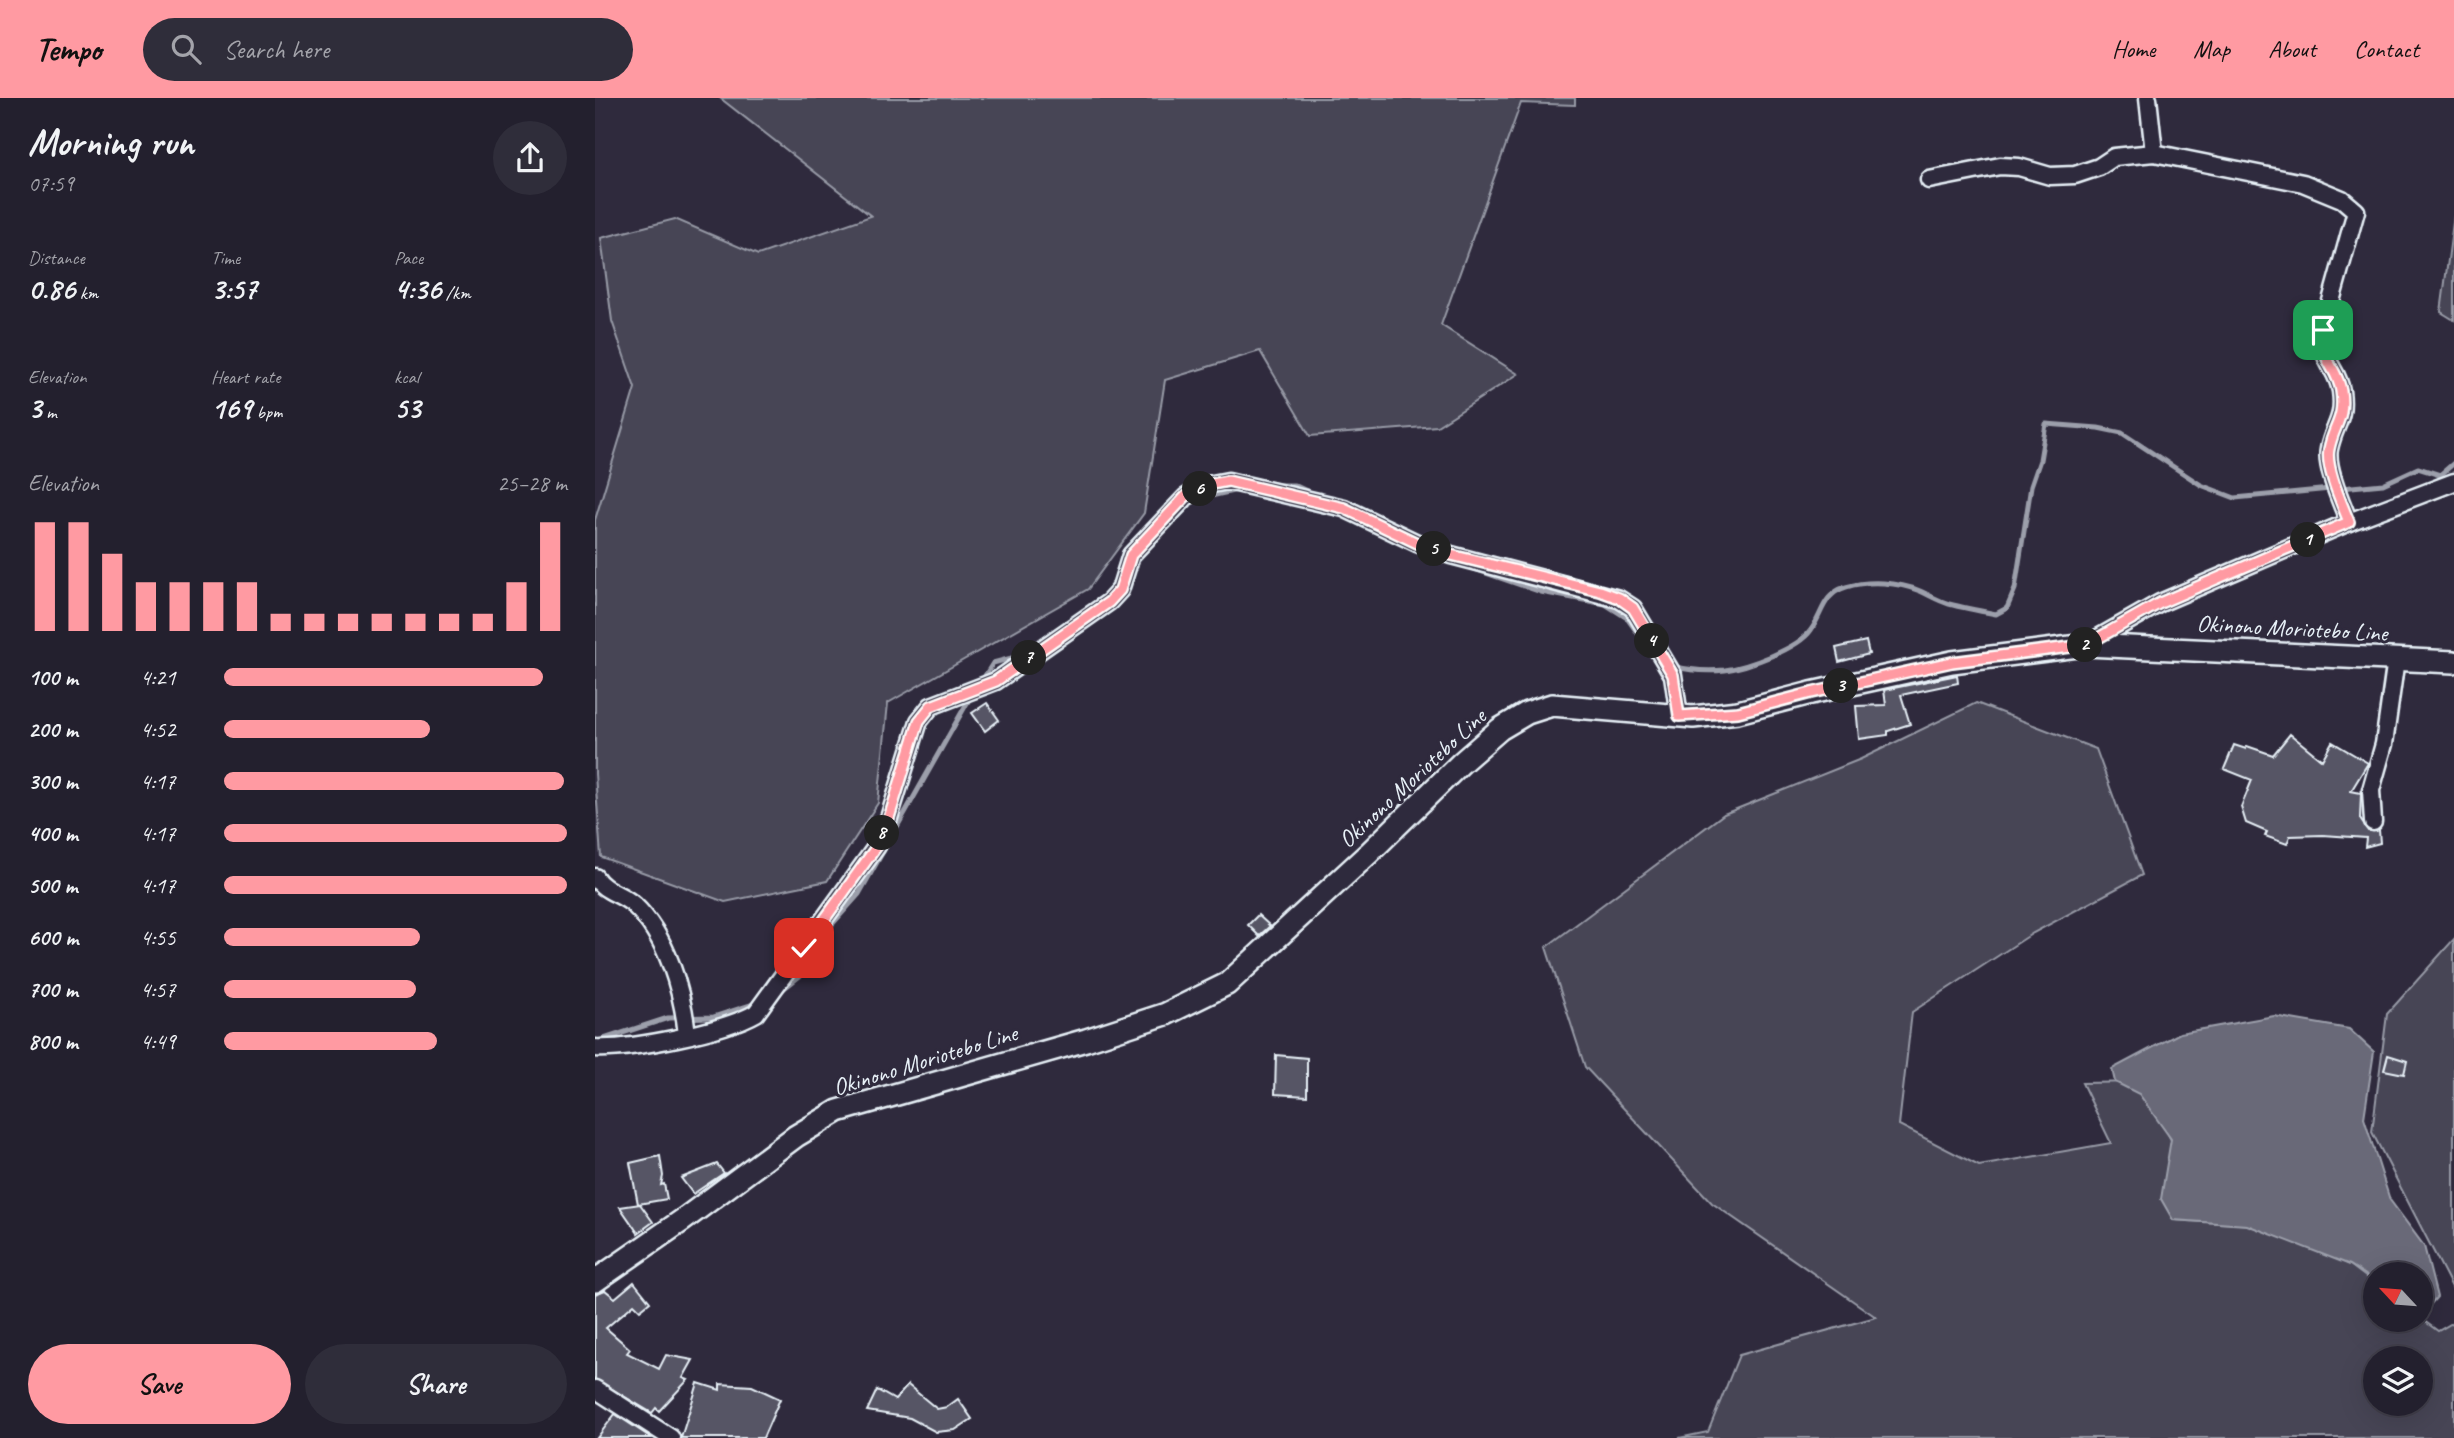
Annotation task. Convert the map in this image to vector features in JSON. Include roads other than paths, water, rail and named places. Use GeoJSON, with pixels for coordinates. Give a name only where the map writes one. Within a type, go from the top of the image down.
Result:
{"type":"FeatureCollection","features":[{"type":"Feature","properties":{"kind":"main road","name":"Okinono Moriotebo Line"},"geometry":{"type":"LineString","coordinates":[[595,1281],[796,1136],[838,1111],[1086,1040],[1166,1014],[1227,984],[1369,853],[1461,763],[1500,729],[1527,713],[1552,705],[1679,716],[1738,712],[1952,662],[2086,645],[2454,662]]}},
{"type":"Feature","properties":{"kind":"street"},"geometry":{"type":"LineString","coordinates":[[2148,98],[2154,153]]}},
{"type":"Feature","properties":{"kind":"street"},"geometry":{"type":"LineString","coordinates":[[1929,180],[2000,166],[2019,167],[2050,176],[2075,175],[2099,167],[2114,157],[2154,153],[2202,165],[2303,183],[2342,199],[2356,211],[2323,330],[2321,349],[2341,388],[2343,414],[2328,450],[2330,467],[2349,522]]}},
{"type":"Feature","properties":{"kind":"street"},"geometry":{"type":"LineString","coordinates":[[595,1048],[612,1049],[687,1034],[740,1022],[756,1013],[877,846],[889,818],[919,721],[931,706],[996,681],[1109,602],[1120,590],[1131,555],[1186,496],[1207,485],[1228,481],[1344,508],[1417,543],[1451,555],[1619,598],[1633,608],[1673,675],[1679,716]]}},
{"type":"Feature","properties":{"kind":"street"},"geometry":{"type":"LineString","coordinates":[[2086,645],[2160,603],[2349,522],[2454,482]]}},
{"type":"Feature","properties":{"kind":"street"},"geometry":{"type":"LineString","coordinates":[[2373,822],[2371,790],[2383,744],[2396,659]]}},
{"type":"Feature","properties":{"kind":"street"},"geometry":{"type":"LineString","coordinates":[[595,877],[600,886],[630,902],[644,914],[662,945],[684,1005],[687,1034]]}},
{"type":"Feature","properties":{"kind":"street"},"geometry":{"type":"LineString","coordinates":[[595,1389],[671,1438]]}},
{"type":"Feature","properties":{"kind":"water"},"geometry":{"type":"Polygon","coordinates":[[[2274,1016],[2349,1029],[2374,1052],[2364,1118],[2390,1200],[2424,1246],[2428,1262],[2363,1262],[2363,1273],[2350,1265],[2247,1225],[2173,1220],[2161,1199],[2171,1139],[2139,1094],[2115,1082],[2112,1069],[2180,1033],[2274,1016]]]}},
{"type":"Feature","properties":{"kind":"water"},"geometry":{"type":"Polygon","coordinates":[[[2433,1281],[2437,1297],[2433,1302],[2433,1281]]]}},
{"type":"Feature","properties":{"kind":"waterway"},"geometry":{"type":"LineString","coordinates":[[1672,666],[1725,670],[1771,656],[1804,637],[1833,594],[1855,585],[1883,583],[1902,586],[1949,604],[1996,614],[2007,608],[2015,589],[2031,486],[2040,460],[2046,424],[2098,428],[2122,433],[2201,485],[2235,498],[2383,484],[2418,468],[2440,475],[2454,463]]}},
{"type":"Feature","properties":{"kind":"waterway"},"geometry":{"type":"LineString","coordinates":[[1276,485],[1294,485],[1313,494]]}},
{"type":"Feature","properties":{"kind":"waterway"},"geometry":{"type":"LineString","coordinates":[[1193,500],[1242,489]]}},
{"type":"Feature","properties":{"kind":"waterway"},"geometry":{"type":"LineString","coordinates":[[1474,569],[1541,592],[1605,604],[1627,618],[1645,643]]}},
{"type":"Feature","properties":{"kind":"waterway"},"geometry":{"type":"LineString","coordinates":[[981,682],[993,663],[1023,655]]}},
{"type":"Feature","properties":{"kind":"waterway"},"geometry":{"type":"LineString","coordinates":[[778,993],[801,975],[818,940],[859,894],[971,696]]}},
{"type":"Feature","properties":{"kind":"waterway"},"geometry":{"type":"LineString","coordinates":[[598,1041],[668,1018],[714,1017],[757,1003]]}}]}
